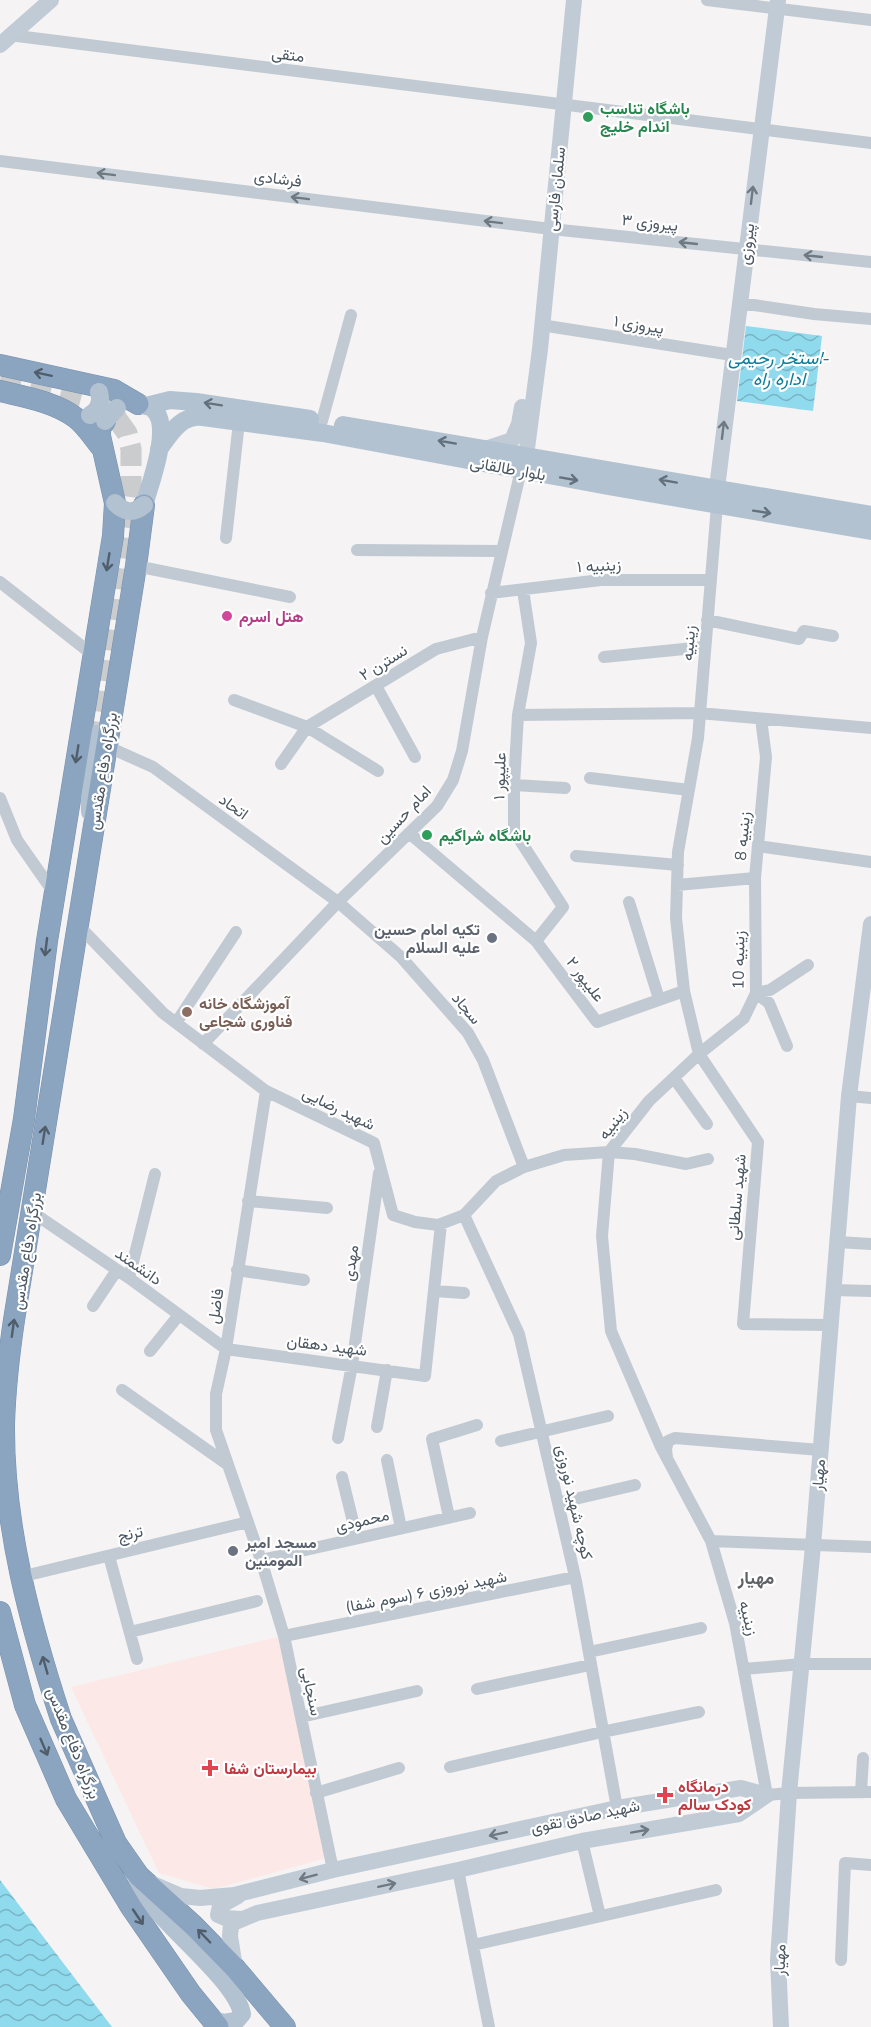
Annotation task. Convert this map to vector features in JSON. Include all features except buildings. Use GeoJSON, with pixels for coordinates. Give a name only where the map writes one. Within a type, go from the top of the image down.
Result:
{"type":"FeatureCollection","features":[{"type":"Feature","properties":{"kind":"highway"},"geometry":{"type":"LineString","coordinates":[[0,365],[93,388],[114,390],[111,412],[100,432],[101,447]]}},
{"type":"Feature","properties":{"kind":"highway"},"geometry":{"type":"LineString","coordinates":[[0,391],[48,403],[111,412]]}},
{"type":"Feature","properties":{"kind":"highway"},"geometry":{"type":"LineString","coordinates":[[111,412],[87,428],[101,447],[128,518]]}},
{"type":"Feature","properties":{"kind":"highway","name":"بزرگراه دفاع مقدس"},"geometry":{"type":"LineString","coordinates":[[128,518],[136,566],[102,740],[91,843],[11,1340],[4,1424],[8,1492],[20,1577],[61,1719],[116,1843],[139,1876],[236,1968],[285,2027]]}},
{"type":"Feature","properties":{"kind":"highway","name":"بزرگراه دفاع مقدس"},"geometry":{"type":"LineString","coordinates":[[0,1255],[24,1119],[54,893],[93,655],[128,518]]}},
{"type":"Feature","properties":{"kind":"highway","name":"بزرگراه دفاع مقدس"},"geometry":{"type":"LineString","coordinates":[[0,1612],[25,1705],[66,1799],[131,1907],[191,1994],[216,2024]]}},
{"type":"Feature","properties":{"kind":"main road"},"geometry":{"type":"LineString","coordinates":[[93,388],[101,400],[97,410],[156,411],[161,423],[159,449],[128,518]]}},
{"type":"Feature","properties":{"kind":"main road","name":"بلوار طالقانی"},"geometry":{"type":"LineString","coordinates":[[111,412],[170,400],[196,402],[485,449],[520,465]]}},
{"type":"Feature","properties":{"kind":"main road","name":"بلوار طالقانی"},"geometry":{"type":"LineString","coordinates":[[159,449],[177,423],[198,417],[323,433],[859,518],[871,531]]}},
{"type":"Feature","properties":{"kind":"main road"},"geometry":{"type":"LineString","coordinates":[[116,1843],[153,1906],[214,1971],[240,2003],[242,2014],[236,2021],[216,2024]]}},
{"type":"Feature","properties":{"kind":"street"},"geometry":{"type":"LineString","coordinates":[[5,40],[51,0]]}},
{"type":"Feature","properties":{"kind":"street","name":"سلمان فارسی"},"geometry":{"type":"LineString","coordinates":[[520,465],[540,349],[574,0]]}},
{"type":"Feature","properties":{"kind":"street"},"geometry":{"type":"LineString","coordinates":[[707,0],[777,5],[871,20]]}},
{"type":"Feature","properties":{"kind":"street","name":"پیروزی"},"geometry":{"type":"LineString","coordinates":[[717,497],[732,354],[777,5]]}},
{"type":"Feature","properties":{"kind":"street","name":"متقی"},"geometry":{"type":"LineString","coordinates":[[5,40],[871,143]]}},
{"type":"Feature","properties":{"kind":"street","name":"فرشادی"},"geometry":{"type":"LineString","coordinates":[[0,161],[551,229]]}},
{"type":"Feature","properties":{"kind":"street","name":"پیروزی ٣"},"geometry":{"type":"LineString","coordinates":[[551,229],[871,262]]}},
{"type":"Feature","properties":{"kind":"street"},"geometry":{"type":"LineString","coordinates":[[739,305],[871,319]]}},
{"type":"Feature","properties":{"kind":"street"},"geometry":{"type":"LineString","coordinates":[[322,421],[351,315]]}},
{"type":"Feature","properties":{"kind":"street","name":"پیروزی ١"},"geometry":{"type":"LineString","coordinates":[[541,326],[732,354]]}},
{"type":"Feature","properties":{"kind":"street","name":"سلمان فارسی"},"geometry":{"type":"LineString","coordinates":[[485,449],[512,440],[519,424],[525,387],[535,377]]}},
{"type":"Feature","properties":{"kind":"street"},"geometry":{"type":"LineString","coordinates":[[226,538],[239,422]]}},
{"type":"Feature","properties":{"kind":"street","name":"امام حسین"},"geometry":{"type":"LineString","coordinates":[[202,1044],[338,902],[437,806],[453,780],[462,751],[482,637],[520,465]]}},
{"type":"Feature","properties":{"kind":"street","name":"زینبیه"},"geometry":{"type":"LineString","coordinates":[[717,497],[698,738],[678,865],[677,885],[676,918],[684,991],[699,1054],[650,1101],[609,1152],[602,1236],[611,1331],[668,1460],[711,1541],[735,1623],[767,1795]]}},
{"type":"Feature","properties":{"kind":"street"},"geometry":{"type":"LineString","coordinates":[[357,550],[502,551]]}},
{"type":"Feature","properties":{"kind":"street"},"geometry":{"type":"LineString","coordinates":[[136,566],[290,597]]}},
{"type":"Feature","properties":{"kind":"street","name":"زینبیه ۱"},"geometry":{"type":"LineString","coordinates":[[491,593],[601,580],[710,579]]}},
{"type":"Feature","properties":{"kind":"street"},"geometry":{"type":"LineString","coordinates":[[0,582],[93,655]]}},
{"type":"Feature","properties":{"kind":"street","name":"علیپور ۱"},"geometry":{"type":"LineString","coordinates":[[522,590],[531,644],[518,715],[514,831],[563,907],[536,941]]}},
{"type":"Feature","properties":{"kind":"street"},"geometry":{"type":"LineString","coordinates":[[706,620],[799,639],[804,631],[833,636]]}},
{"type":"Feature","properties":{"kind":"street","name":"نسترن ۲"},"geometry":{"type":"LineString","coordinates":[[307,727],[436,649],[482,637]]}},
{"type":"Feature","properties":{"kind":"street"},"geometry":{"type":"LineString","coordinates":[[604,657],[704,647]]}},
{"type":"Feature","properties":{"kind":"street"},"geometry":{"type":"LineString","coordinates":[[376,686],[415,757]]}},
{"type":"Feature","properties":{"kind":"street"},"geometry":{"type":"LineString","coordinates":[[234,700],[307,727],[378,771]]}},
{"type":"Feature","properties":{"kind":"street"},"geometry":{"type":"LineString","coordinates":[[518,715],[699,713],[871,728]]}},
{"type":"Feature","properties":{"kind":"street","name":"زینبیه 8"},"geometry":{"type":"LineString","coordinates":[[677,885],[755,878],[766,757],[761,719]]}},
{"type":"Feature","properties":{"kind":"street"},"geometry":{"type":"LineString","coordinates":[[281,764],[307,727]]}},
{"type":"Feature","properties":{"kind":"street","name":"اتحاد"},"geometry":{"type":"LineString","coordinates":[[102,740],[153,767],[338,902]]}},
{"type":"Feature","properties":{"kind":"street"},"geometry":{"type":"LineString","coordinates":[[590,778],[689,790]]}},
{"type":"Feature","properties":{"kind":"street"},"geometry":{"type":"LineString","coordinates":[[514,784],[565,788]]}},
{"type":"Feature","properties":{"kind":"street"},"geometry":{"type":"LineString","coordinates":[[0,798],[17,840],[54,893]]}},
{"type":"Feature","properties":{"kind":"street"},"geometry":{"type":"LineString","coordinates":[[409,833],[536,941]]}},
{"type":"Feature","properties":{"kind":"street"},"geometry":{"type":"LineString","coordinates":[[758,846],[871,862]]}},
{"type":"Feature","properties":{"kind":"street"},"geometry":{"type":"LineString","coordinates":[[576,856],[678,865]]}},
{"type":"Feature","properties":{"kind":"street","name":"زینبیه 10"},"geometry":{"type":"LineString","coordinates":[[699,1054],[744,1018],[756,993],[755,878]]}},
{"type":"Feature","properties":{"kind":"street","name":"سجاد"},"geometry":{"type":"LineString","coordinates":[[338,902],[401,957],[468,1034],[483,1060],[524,1167]]}},
{"type":"Feature","properties":{"kind":"street"},"geometry":{"type":"LineString","coordinates":[[629,902],[659,999]]}},
{"type":"Feature","properties":{"kind":"street","name":"مهیار"},"geometry":{"type":"LineString","coordinates":[[781,2027],[778,1960],[789,1793],[813,1546],[849,1096],[871,924]]}},
{"type":"Feature","properties":{"kind":"street","name":"شهید رضایی"},"geometry":{"type":"LineString","coordinates":[[78,925],[164,1013],[202,1044],[266,1091],[374,1143],[393,1215],[415,1222],[438,1225],[464,1215],[496,1181],[524,1167],[564,1155],[609,1152]]}},
{"type":"Feature","properties":{"kind":"street"},"geometry":{"type":"LineString","coordinates":[[176,1023],[236,932]]}},
{"type":"Feature","properties":{"kind":"street","name":"علیپور ۲"},"geometry":{"type":"LineString","coordinates":[[536,941],[597,1022],[684,991]]}},
{"type":"Feature","properties":{"kind":"street"},"geometry":{"type":"LineString","coordinates":[[756,993],[770,990],[808,965]]}},
{"type":"Feature","properties":{"kind":"street"},"geometry":{"type":"LineString","coordinates":[[756,993],[769,1003],[787,1047]]}},
{"type":"Feature","properties":{"kind":"street","name":"شهید سلطانی"},"geometry":{"type":"LineString","coordinates":[[699,1054],[758,1142],[742,1324],[830,1325]]}},
{"type":"Feature","properties":{"kind":"street"},"geometry":{"type":"LineString","coordinates":[[674,1078],[707,1124]]}},
{"type":"Feature","properties":{"kind":"street","name":"فاضل"},"geometry":{"type":"LineString","coordinates":[[248,1522],[216,1430],[216,1394],[266,1091]]}},
{"type":"Feature","properties":{"kind":"street"},"geometry":{"type":"LineString","coordinates":[[849,1096],[871,1098]]}},
{"type":"Feature","properties":{"kind":"street"},"geometry":{"type":"LineString","coordinates":[[609,1152],[635,1154],[686,1164],[708,1160]]}},
{"type":"Feature","properties":{"kind":"street","name":"مهدی"},"geometry":{"type":"LineString","coordinates":[[338,1438],[352,1365],[380,1166]]}},
{"type":"Feature","properties":{"kind":"street"},"geometry":{"type":"LineString","coordinates":[[129,1278],[155,1174]]}},
{"type":"Feature","properties":{"kind":"street"},"geometry":{"type":"LineString","coordinates":[[248,1201],[327,1208]]}},
{"type":"Feature","properties":{"kind":"street","name":"دانشمند"},"geometry":{"type":"LineString","coordinates":[[32,1212],[129,1278],[225,1348]]}},
{"type":"Feature","properties":{"kind":"street","name":"کوچه شهید نوروزی"},"geometry":{"type":"LineString","coordinates":[[464,1215],[519,1334],[575,1577],[616,1808]]}},
{"type":"Feature","properties":{"kind":"street"},"geometry":{"type":"LineString","coordinates":[[441,1224],[434,1291],[464,1293]]}},
{"type":"Feature","properties":{"kind":"street"},"geometry":{"type":"LineString","coordinates":[[837,1242],[871,1244]]}},
{"type":"Feature","properties":{"kind":"street"},"geometry":{"type":"LineString","coordinates":[[93,1306],[117,1270]]}},
{"type":"Feature","properties":{"kind":"street"},"geometry":{"type":"LineString","coordinates":[[237,1270],[304,1280]]}},
{"type":"Feature","properties":{"kind":"street"},"geometry":{"type":"LineString","coordinates":[[833,1290],[871,1291]]}},
{"type":"Feature","properties":{"kind":"street","name":"شهید دهقان"},"geometry":{"type":"LineString","coordinates":[[225,1348],[425,1376],[434,1291]]}},
{"type":"Feature","properties":{"kind":"street"},"geometry":{"type":"LineString","coordinates":[[150,1352],[179,1315]]}},
{"type":"Feature","properties":{"kind":"street"},"geometry":{"type":"LineString","coordinates":[[377,1427],[387,1370]]}},
{"type":"Feature","properties":{"kind":"street"},"geometry":{"type":"LineString","coordinates":[[122,1390],[227,1464]]}},
{"type":"Feature","properties":{"kind":"street"},"geometry":{"type":"LineString","coordinates":[[501,1441],[608,1416]]}},
{"type":"Feature","properties":{"kind":"street"},"geometry":{"type":"LineString","coordinates":[[449,1516],[432,1438],[477,1425]]}},
{"type":"Feature","properties":{"kind":"street"},"geometry":{"type":"LineString","coordinates":[[668,1460],[666,1449],[668,1442],[675,1438],[820,1450]]}},
{"type":"Feature","properties":{"kind":"street"},"geometry":{"type":"LineString","coordinates":[[387,1460],[401,1527]]}},
{"type":"Feature","properties":{"kind":"street"},"geometry":{"type":"LineString","coordinates":[[342,1477],[357,1538]]}},
{"type":"Feature","properties":{"kind":"street"},"geometry":{"type":"LineString","coordinates":[[558,1503],[635,1485]]}},
{"type":"Feature","properties":{"kind":"street","name":"محمودی"},"geometry":{"type":"LineString","coordinates":[[261,1560],[470,1513]]}},
{"type":"Feature","properties":{"kind":"street","name":"ترنج"},"geometry":{"type":"LineString","coordinates":[[20,1577],[248,1522]]}},
{"type":"Feature","properties":{"kind":"street","name":"سنجابی"},"geometry":{"type":"LineString","coordinates":[[248,1522],[284,1636],[333,1870]]}},
{"type":"Feature","properties":{"kind":"street"},"geometry":{"type":"LineString","coordinates":[[711,1541],[871,1547]]}},
{"type":"Feature","properties":{"kind":"street"},"geometry":{"type":"LineString","coordinates":[[109,1556],[137,1659]]}},
{"type":"Feature","properties":{"kind":"street","name":"شهید نوروزی ۶ (سوم شفا)"},"geometry":{"type":"LineString","coordinates":[[284,1636],[575,1577]]}},
{"type":"Feature","properties":{"kind":"street"},"geometry":{"type":"LineString","coordinates":[[130,1632],[257,1601]]}},
{"type":"Feature","properties":{"kind":"street"},"geometry":{"type":"LineString","coordinates":[[477,1689],[701,1628]]}},
{"type":"Feature","properties":{"kind":"street"},"geometry":{"type":"LineString","coordinates":[[744,1669],[802,1664],[871,1664]]}},
{"type":"Feature","properties":{"kind":"street"},"geometry":{"type":"LineString","coordinates":[[301,1717],[417,1691]]}},
{"type":"Feature","properties":{"kind":"street"},"geometry":{"type":"LineString","coordinates":[[450,1767],[699,1712]]}},
{"type":"Feature","properties":{"kind":"street"},"geometry":{"type":"LineString","coordinates":[[767,1795],[866,1792],[862,1758]]}},
{"type":"Feature","properties":{"kind":"street"},"geometry":{"type":"LineString","coordinates":[[316,1793],[399,1768]]}},
{"type":"Feature","properties":{"kind":"street","name":"شهید صادق تقوی"},"geometry":{"type":"LineString","coordinates":[[139,1876],[181,1896],[200,1898],[242,1894],[333,1870],[616,1808],[741,1788],[767,1795]]}},
{"type":"Feature","properties":{"kind":"street","name":"شهید صادق تقوی"},"geometry":{"type":"LineString","coordinates":[[241,1919],[285,1906],[458,1870],[582,1841],[739,1814],[767,1795]]}},
{"type":"Feature","properties":{"kind":"street"},"geometry":{"type":"LineString","coordinates":[[582,1841],[600,1916]]}},
{"type":"Feature","properties":{"kind":"street"},"geometry":{"type":"LineString","coordinates":[[841,1960],[845,1863],[871,1865]]}},
{"type":"Feature","properties":{"kind":"street"},"geometry":{"type":"LineString","coordinates":[[458,1870],[489,2027]]}},
{"type":"Feature","properties":{"kind":"street"},"geometry":{"type":"LineString","coordinates":[[473,1945],[716,1890]]}},
{"type":"Feature","properties":{"kind":"street"},"geometry":{"type":"LineString","coordinates":[[241,1919],[225,1918],[218,1914],[220,1906],[242,1894]]}},
{"type":"Feature","properties":{"kind":"street"},"geometry":{"type":"LineString","coordinates":[[236,1968],[230,1936],[231,1924],[241,1919]]}},
{"type":"Feature","properties":{"kind":"shaded area","name":"بیمارستان شفا"},"geometry":{"type":"Polygon","coordinates":[[[278,1637],[330,1857],[214,1889],[159,1873],[71,1687],[278,1637]]]}},
{"type":"Feature","properties":{"kind":"water","name":"استخر رحیمی- اداره راه"},"geometry":{"type":"Polygon","coordinates":[[[746,326],[822,336],[813,411],[737,401],[746,326]]]}},
{"type":"Feature","properties":{"kind":"water"},"geometry":{"type":"Polygon","coordinates":[[[0,1880],[112,2027],[0,2027],[0,1880]]]}},
{"type":"Feature","properties":{"kind":"tunnel"},"geometry":{"type":"LineString","coordinates":[[0,380],[103,406],[117,419],[127,433],[131,449],[131,492],[97,734]]}},
{"type":"Feature","properties":{"kind":"place","name":"باشگاه تناسب اندام خلیج"},"geometry":{"type":"Point","coordinates":[588,117]}},
{"type":"Feature","properties":{"kind":"place","name":"هتل اسرم"},"geometry":{"type":"Point","coordinates":[227,616]}},
{"type":"Feature","properties":{"kind":"place","name":"باشگاه شراگیم"},"geometry":{"type":"Point","coordinates":[427,835]}},
{"type":"Feature","properties":{"kind":"place","name":"تکیه امام حسین علیه السلام"},"geometry":{"type":"Point","coordinates":[492,938]}},
{"type":"Feature","properties":{"kind":"place","name":"آموزشگاه خانه فناوری شجاعی"},"geometry":{"type":"Point","coordinates":[187,1012]}},
{"type":"Feature","properties":{"kind":"place","name":"مسجد امیر المومنین"},"geometry":{"type":"Point","coordinates":[233,1551]}},
{"type":"Feature","properties":{"kind":"place","name":"بیمارستان شفا"},"geometry":{"type":"Point","coordinates":[210,1768]}},
{"type":"Feature","properties":{"kind":"place","name":"درمانگاه کودک سالم"},"geometry":{"type":"Point","coordinates":[665,1795]}},
{"type":"Feature","properties":{"kind":"district","name":"مهیار"},"geometry":{"type":"Point","coordinates":[756,1578]}}]}
